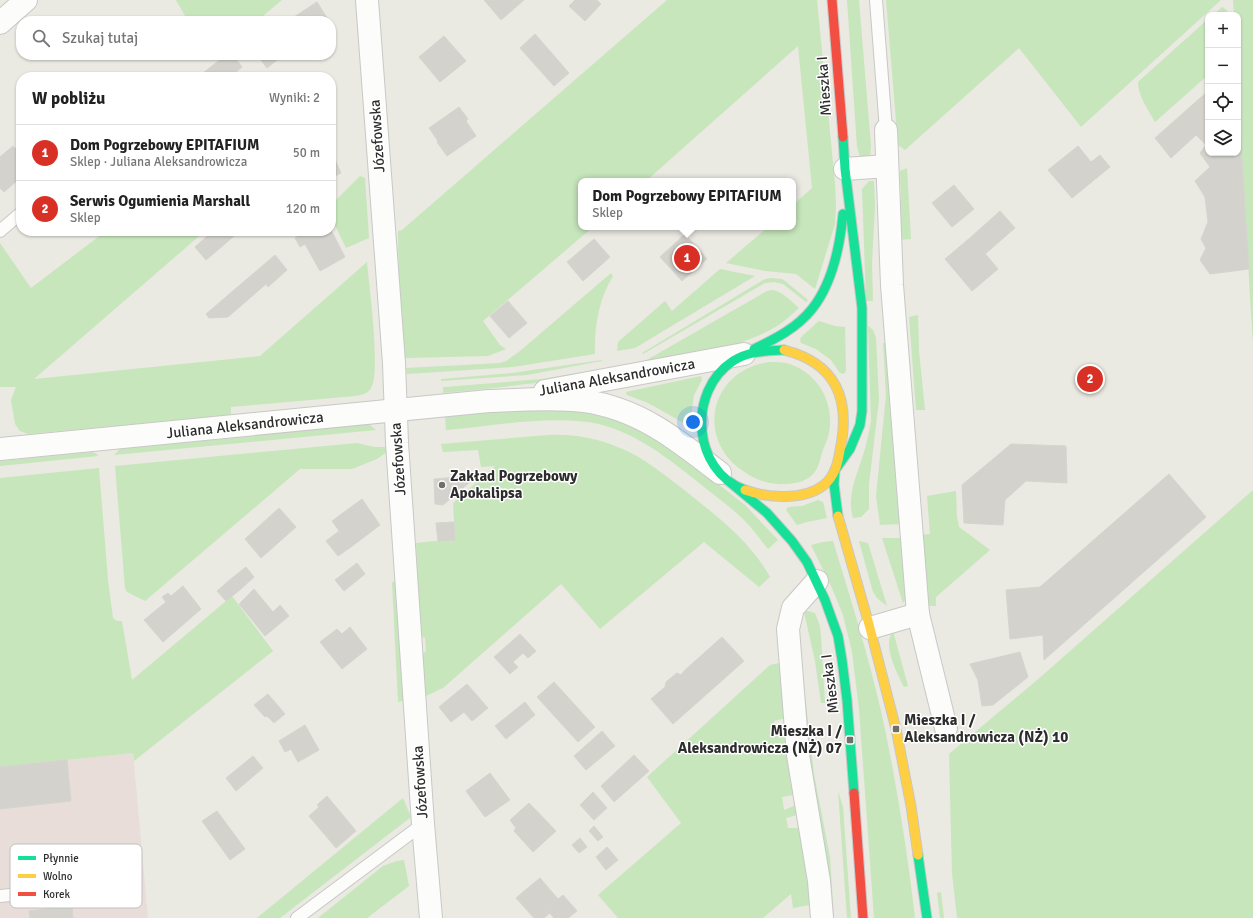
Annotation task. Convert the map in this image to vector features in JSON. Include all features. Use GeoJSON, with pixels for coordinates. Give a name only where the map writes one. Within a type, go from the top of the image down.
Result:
{"type":"FeatureCollection","features":[{"type":"Feature","properties":{"kind":"street"},"geometry":{"type":"LineString","coordinates":[[0,23],[26,0]]}},
{"type":"Feature","properties":{"kind":"street","name":"Józefowska"},"geometry":{"type":"LineString","coordinates":[[367,0],[394,363],[395,410],[423,824],[431,918]]}},
{"type":"Feature","properties":{"kind":"street","name":"Mieszka I"},"geometry":{"type":"LineString","coordinates":[[832,0],[845,169]]}},
{"type":"Feature","properties":{"kind":"street"},"geometry":{"type":"LineString","coordinates":[[886,130],[892,285],[918,614],[946,728]]}},
{"type":"Feature","properties":{"kind":"street"},"geometry":{"type":"LineString","coordinates":[[845,169],[887,166]]}},
{"type":"Feature","properties":{"kind":"street"},"geometry":{"type":"LineString","coordinates":[[845,169],[862,308],[862,411],[860,424],[850,449],[835,470],[832,477],[818,490],[794,496],[777,496],[749,492],[725,478],[712,463],[703,437],[700,416],[706,393],[718,373],[729,364],[744,354],[776,338],[799,322],[814,305],[825,285],[834,262],[842,224],[845,169]]}},
{"type":"Feature","properties":{"kind":"street"},"geometry":{"type":"LineString","coordinates":[[744,354],[784,350],[808,356],[828,373],[841,397],[844,432],[835,470],[835,497],[839,519],[870,628],[896,729],[911,806],[927,918]]}},
{"type":"Feature","properties":{"kind":"street","name":"Juliana Aleksandrowicza"},"geometry":{"type":"LineString","coordinates":[[489,401],[744,354]]}},
{"type":"Feature","properties":{"kind":"street","name":"Juliana Aleksandrowicza"},"geometry":{"type":"LineString","coordinates":[[0,449],[489,401],[584,401],[614,408],[651,423],[687,447],[725,478]]}},
{"type":"Feature","properties":{"kind":"street","name":"Mieszka I"},"geometry":{"type":"LineString","coordinates":[[725,478],[767,513],[790,537],[807,562],[817,581],[838,636],[847,700],[863,918]]}},
{"type":"Feature","properties":{"kind":"street"},"geometry":{"type":"LineString","coordinates":[[817,581],[793,608],[788,629],[798,755],[819,881],[822,918]]}},
{"type":"Feature","properties":{"kind":"street"},"geometry":{"type":"LineString","coordinates":[[870,628],[918,614]]}},
{"type":"Feature","properties":{"kind":"lane"},"geometry":{"type":"LineString","coordinates":[[876,0],[886,130]]}},
{"type":"Feature","properties":{"kind":"lane"},"geometry":{"type":"LineString","coordinates":[[0,231],[16,217]]}},
{"type":"Feature","properties":{"kind":"lane"},"geometry":{"type":"LineString","coordinates":[[297,918],[423,824]]}},
{"type":"Feature","properties":{"kind":"lane"},"geometry":{"type":"LineString","coordinates":[[0,896],[10,895]]}},
{"type":"Feature","properties":{"kind":"shaded area"},"geometry":{"type":"Polygon","coordinates":[[[133,753],[141,844],[10,844],[10,908],[142,908],[142,852],[148,918],[0,918],[0,767],[133,753]]]}},
{"type":"Feature","properties":{"kind":"green space"},"geometry":{"type":"Polygon","coordinates":[[[176,0],[282,0],[263,16],[185,16],[176,0]]]}},
{"type":"Feature","properties":{"kind":"green space"},"geometry":{"type":"Polygon","coordinates":[[[667,0],[817,0],[836,204],[835,224],[815,289],[796,274],[765,271],[726,263],[764,230],[796,230],[796,202],[812,188],[798,46],[649,178],[578,178],[578,230],[589,230],[483,321],[500,345],[506,349],[488,356],[405,358],[399,320],[398,231],[402,230],[667,0]]]}},
{"type":"Feature","properties":{"kind":"green space"},"geometry":{"type":"Polygon","coordinates":[[[847,0],[859,0],[871,146],[870,158],[860,157],[857,147],[847,0]]]}},
{"type":"Feature","properties":{"kind":"green space"},"geometry":{"type":"Polygon","coordinates":[[[886,0],[1221,0],[1208,12],[1205,12],[1205,15],[1081,127],[1019,48],[905,150],[898,145],[886,0]]]}},
{"type":"Feature","properties":{"kind":"green space"},"geometry":{"type":"Polygon","coordinates":[[[1233,0],[1253,0],[1253,345],[1241,147],[1241,12],[1234,12],[1233,0]]]}},
{"type":"Feature","properties":{"kind":"green space"},"geometry":{"type":"Polygon","coordinates":[[[1222,7],[1227,12],[1216,12],[1222,7]]]}},
{"type":"Feature","properties":{"kind":"green space"},"geometry":{"type":"Polygon","coordinates":[[[1205,22],[1205,78],[1155,122],[1142,97],[1138,87],[1138,82],[1205,22]]]}},
{"type":"Feature","properties":{"kind":"green space"},"geometry":{"type":"Polygon","coordinates":[[[907,168],[911,239],[899,240],[901,197],[900,171],[907,168]]]}},
{"type":"Feature","properties":{"kind":"green space"},"geometry":{"type":"Polygon","coordinates":[[[360,176],[365,178],[369,238],[346,248],[336,227],[336,200],[360,176]]]}},
{"type":"Feature","properties":{"kind":"green space"},"geometry":{"type":"Polygon","coordinates":[[[869,181],[874,181],[875,206],[872,263],[873,301],[866,301],[862,189],[869,181]]]}},
{"type":"Feature","properties":{"kind":"green space"},"geometry":{"type":"Polygon","coordinates":[[[99,236],[199,236],[34,379],[260,356],[367,262],[375,347],[374,379],[370,390],[362,395],[231,407],[231,415],[28,434],[20,431],[15,424],[11,400],[16,387],[0,387],[0,243],[31,288],[99,236]]]}},
{"type":"Feature","properties":{"kind":"green space"},"geometry":{"type":"Polygon","coordinates":[[[720,269],[755,276],[635,348],[617,351],[618,342],[665,301],[672,311],[720,269]]]}},
{"type":"Feature","properties":{"kind":"green space"},"geometry":{"type":"Polygon","coordinates":[[[611,273],[613,276],[604,294],[598,313],[595,333],[595,354],[513,367],[407,374],[406,368],[500,363],[506,361],[520,351],[611,273]]]}},
{"type":"Feature","properties":{"kind":"green space"},"geometry":{"type":"Polygon","coordinates":[[[765,279],[782,279],[808,300],[806,302],[783,284],[774,282],[765,283],[643,354],[642,353],[765,279]]]}},
{"type":"Feature","properties":{"kind":"green space"},"geometry":{"type":"Polygon","coordinates":[[[773,290],[784,295],[799,308],[777,326],[762,334],[728,347],[638,365],[767,291],[773,290]]]}},
{"type":"Feature","properties":{"kind":"green space"},"geometry":{"type":"Polygon","coordinates":[[[918,315],[919,351],[925,410],[916,410],[909,317],[918,315]]]}},
{"type":"Feature","properties":{"kind":"green space"},"geometry":{"type":"Polygon","coordinates":[[[819,321],[835,326],[845,327],[846,370],[843,374],[840,373],[831,360],[816,349],[801,343],[801,337],[819,321]]]}},
{"type":"Feature","properties":{"kind":"green space"},"geometry":{"type":"Polygon","coordinates":[[[868,326],[873,330],[876,338],[879,400],[869,484],[869,509],[861,517],[853,518],[851,509],[852,492],[868,437],[871,421],[868,326]]]}},
{"type":"Feature","properties":{"kind":"green space"},"geometry":{"type":"Polygon","coordinates":[[[883,343],[889,343],[903,524],[880,525],[876,496],[886,395],[883,343]]]}},
{"type":"Feature","properties":{"kind":"green space"},"geometry":{"type":"Polygon","coordinates":[[[602,360],[527,375],[441,381],[441,379],[512,373],[602,360]]]}},
{"type":"Feature","properties":{"kind":"green space"},"geometry":{"type":"Polygon","coordinates":[[[771,362],[786,363],[807,373],[815,380],[821,389],[829,410],[829,433],[818,467],[809,477],[795,483],[780,484],[766,482],[744,472],[730,460],[720,445],[715,429],[715,413],[719,398],[727,384],[739,374],[753,366],[771,362]]]}},
{"type":"Feature","properties":{"kind":"green space"},"geometry":{"type":"Polygon","coordinates":[[[601,369],[600,372],[561,379],[443,393],[443,387],[542,379],[601,369]]]}},
{"type":"Feature","properties":{"kind":"green space"},"geometry":{"type":"Polygon","coordinates":[[[701,376],[702,380],[694,395],[689,426],[648,403],[627,395],[626,392],[701,376]]]}},
{"type":"Feature","properties":{"kind":"green space"},"geometry":{"type":"Polygon","coordinates":[[[554,406],[604,413],[654,434],[745,505],[778,540],[768,549],[750,526],[728,506],[664,456],[635,438],[604,425],[571,420],[553,420],[517,422],[446,430],[445,417],[554,406]]]}},
{"type":"Feature","properties":{"kind":"green space"},"geometry":{"type":"Polygon","coordinates":[[[370,425],[376,430],[114,455],[120,449],[370,425]]]}},
{"type":"Feature","properties":{"kind":"green space"},"geometry":{"type":"Polygon","coordinates":[[[548,435],[585,437],[620,448],[647,462],[711,511],[744,541],[770,577],[759,587],[704,542],[600,629],[561,584],[443,688],[424,697],[422,655],[426,651],[425,638],[421,636],[420,631],[416,543],[455,539],[453,503],[495,466],[481,467],[478,450],[443,452],[441,444],[548,435]]]}},
{"type":"Feature","properties":{"kind":"green space"},"geometry":{"type":"Polygon","coordinates":[[[357,443],[374,447],[385,447],[387,452],[377,459],[352,469],[300,469],[145,601],[127,592],[125,588],[115,466],[357,443]]]}},
{"type":"Feature","properties":{"kind":"green space"},"geometry":{"type":"Polygon","coordinates":[[[92,452],[98,456],[0,466],[0,461],[92,452]]]}},
{"type":"Feature","properties":{"kind":"green space"},"geometry":{"type":"Polygon","coordinates":[[[99,468],[108,580],[113,618],[117,621],[122,621],[132,680],[232,596],[273,651],[134,761],[133,753],[0,767],[0,478],[99,468]]]}},
{"type":"Feature","properties":{"kind":"green space"},"geometry":{"type":"Polygon","coordinates":[[[1253,490],[1253,918],[957,918],[952,873],[949,754],[1036,681],[1253,490]]]}},
{"type":"Feature","properties":{"kind":"green space"},"geometry":{"type":"Polygon","coordinates":[[[956,491],[959,527],[990,550],[936,597],[936,606],[927,606],[921,535],[930,534],[927,496],[956,491]]]}},
{"type":"Feature","properties":{"kind":"green space"},"geometry":{"type":"Polygon","coordinates":[[[818,500],[823,502],[827,518],[797,525],[786,510],[788,507],[802,506],[818,500]]]}},
{"type":"Feature","properties":{"kind":"green space"},"geometry":{"type":"Polygon","coordinates":[[[882,538],[904,538],[907,598],[903,603],[882,538]]]}},
{"type":"Feature","properties":{"kind":"green space"},"geometry":{"type":"Polygon","coordinates":[[[833,541],[865,647],[881,711],[901,814],[915,918],[874,918],[859,709],[852,652],[843,615],[832,588],[811,545],[833,541]]]}},
{"type":"Feature","properties":{"kind":"green space"},"geometry":{"type":"Polygon","coordinates":[[[859,541],[868,543],[887,606],[877,598],[873,592],[859,541]]]}},
{"type":"Feature","properties":{"kind":"green space"},"geometry":{"type":"Polygon","coordinates":[[[399,581],[407,700],[398,702],[392,582],[399,581]]]}},
{"type":"Feature","properties":{"kind":"green space"},"geometry":{"type":"Polygon","coordinates":[[[808,611],[815,613],[820,626],[825,703],[821,703],[815,661],[804,612],[808,611]]]}},
{"type":"Feature","properties":{"kind":"green space"},"geometry":{"type":"Polygon","coordinates":[[[893,631],[908,686],[904,687],[890,651],[890,637],[893,631]]]}},
{"type":"Feature","properties":{"kind":"green space"},"geometry":{"type":"Polygon","coordinates":[[[801,661],[814,774],[830,857],[834,918],[832,918],[809,769],[801,661]]]}},
{"type":"Feature","properties":{"kind":"green space"},"geometry":{"type":"Polygon","coordinates":[[[779,663],[783,665],[786,718],[774,721],[775,735],[786,735],[796,792],[793,795],[782,797],[784,810],[794,806],[799,810],[797,815],[786,818],[788,828],[800,828],[804,831],[810,905],[793,908],[791,894],[763,918],[618,918],[598,895],[681,823],[647,777],[770,665],[779,663]]]}},
{"type":"Feature","properties":{"kind":"green space"},"geometry":{"type":"Polygon","coordinates":[[[838,791],[843,807],[851,918],[847,918],[838,791]]]}},
{"type":"Feature","properties":{"kind":"green space"},"geometry":{"type":"Polygon","coordinates":[[[403,798],[411,817],[280,918],[257,918],[403,798]]]}},
{"type":"Feature","properties":{"kind":"green space"},"geometry":{"type":"Polygon","coordinates":[[[404,860],[409,886],[367,918],[318,918],[383,866],[404,860]]]}},
{"type":"Feature","properties":{"kind":"green space"},"geometry":{"type":"Polygon","coordinates":[[[941,892],[944,918],[940,918],[937,893],[941,892]]]}},
{"type":"Feature","properties":{"kind":"building"},"geometry":{"type":"Polygon","coordinates":[[[484,0],[524,0],[501,20],[484,0]]]}},
{"type":"Feature","properties":{"kind":"building"},"geometry":{"type":"Polygon","coordinates":[[[575,0],[597,0],[601,4],[585,21],[569,6],[575,0]]]}},
{"type":"Feature","properties":{"kind":"building"},"geometry":{"type":"Polygon","coordinates":[[[317,2],[326,16],[296,16],[317,2]]]}},
{"type":"Feature","properties":{"kind":"building"},"geometry":{"type":"Polygon","coordinates":[[[535,34],[569,73],[554,86],[520,48],[535,34]]]}},
{"type":"Feature","properties":{"kind":"building"},"geometry":{"type":"Polygon","coordinates":[[[444,36],[466,61],[440,82],[419,57],[444,36]]]}},
{"type":"Feature","properties":{"kind":"building"},"geometry":{"type":"Polygon","coordinates":[[[220,60],[237,60],[242,67],[236,72],[204,72],[220,60]]]}},
{"type":"Feature","properties":{"kind":"building"},"geometry":{"type":"Polygon","coordinates":[[[261,60],[277,60],[267,68],[261,60]]]}},
{"type":"Feature","properties":{"kind":"building"},"geometry":{"type":"Polygon","coordinates":[[[1205,94],[1205,144],[1196,135],[1171,158],[1155,138],[1205,94]]]}},
{"type":"Feature","properties":{"kind":"building"},"geometry":{"type":"Polygon","coordinates":[[[459,107],[468,119],[466,121],[476,136],[447,156],[429,128],[459,107]]]}},
{"type":"Feature","properties":{"kind":"building"},"geometry":{"type":"Polygon","coordinates":[[[13,146],[16,149],[16,182],[4,192],[0,188],[0,157],[13,146]]]}},
{"type":"Feature","properties":{"kind":"building"},"geometry":{"type":"Polygon","coordinates":[[[1078,146],[1091,162],[1100,155],[1110,167],[1072,198],[1048,170],[1078,146]]]}},
{"type":"Feature","properties":{"kind":"building"},"geometry":{"type":"Polygon","coordinates":[[[1205,146],[1205,156],[1241,156],[1241,146],[1242,162],[1205,197],[1195,181],[1210,167],[1200,153],[1205,146]]]}},
{"type":"Feature","properties":{"kind":"building"},"geometry":{"type":"Polygon","coordinates":[[[336,162],[341,173],[336,176],[336,162]]]}},
{"type":"Feature","properties":{"kind":"building"},"geometry":{"type":"Polygon","coordinates":[[[1242,162],[1249,269],[1210,274],[1200,260],[1206,248],[1201,239],[1208,222],[1205,197],[1242,162]]]}},
{"type":"Feature","properties":{"kind":"building"},"geometry":{"type":"Polygon","coordinates":[[[954,185],[974,209],[952,227],[932,203],[954,185]]]}},
{"type":"Feature","properties":{"kind":"building"},"geometry":{"type":"Polygon","coordinates":[[[1000,211],[1015,228],[985,254],[971,237],[1000,211]]]}},
{"type":"Feature","properties":{"kind":"building"},"geometry":{"type":"Polygon","coordinates":[[[685,234],[707,259],[682,281],[660,257],[685,234]]]}},
{"type":"Feature","properties":{"kind":"building"},"geometry":{"type":"Polygon","coordinates":[[[207,236],[234,236],[206,260],[195,247],[207,236]]]}},
{"type":"Feature","properties":{"kind":"building"},"geometry":{"type":"Polygon","coordinates":[[[298,236],[334,236],[345,257],[320,271],[305,244],[300,247],[295,238],[298,236]]]}},
{"type":"Feature","properties":{"kind":"building"},"geometry":{"type":"Polygon","coordinates":[[[971,237],[998,269],[972,291],[945,259],[971,237]]]}},
{"type":"Feature","properties":{"kind":"building"},"geometry":{"type":"Polygon","coordinates":[[[594,239],[610,257],[583,281],[567,262],[594,239]]]}},
{"type":"Feature","properties":{"kind":"building"},"geometry":{"type":"Polygon","coordinates":[[[275,255],[287,270],[268,287],[266,284],[228,317],[209,318],[206,314],[275,255]]]}},
{"type":"Feature","properties":{"kind":"building"},"geometry":{"type":"Polygon","coordinates":[[[508,301],[527,323],[509,338],[490,316],[508,301]]]}},
{"type":"Feature","properties":{"kind":"building"},"geometry":{"type":"Polygon","coordinates":[[[1011,444],[1066,446],[1067,483],[1026,481],[1005,500],[1003,525],[964,523],[962,485],[1011,444]]]}},
{"type":"Feature","properties":{"kind":"building"},"geometry":{"type":"Polygon","coordinates":[[[1169,474],[1206,517],[1044,660],[1043,635],[1010,639],[1006,590],[1040,587],[1169,474]]]}},
{"type":"Feature","properties":{"kind":"building"},"geometry":{"type":"Polygon","coordinates":[[[470,476],[470,482],[443,505],[435,504],[434,479],[470,476]]]}},
{"type":"Feature","properties":{"kind":"building"},"geometry":{"type":"Polygon","coordinates":[[[362,499],[380,525],[351,547],[332,521],[362,499]]]}},
{"type":"Feature","properties":{"kind":"building"},"geometry":{"type":"Polygon","coordinates":[[[279,508],[296,527],[261,558],[245,539],[279,508]]]}},
{"type":"Feature","properties":{"kind":"building"},"geometry":{"type":"Polygon","coordinates":[[[454,522],[455,540],[438,541],[436,523],[454,522]]]}},
{"type":"Feature","properties":{"kind":"building"},"geometry":{"type":"Polygon","coordinates":[[[339,531],[351,547],[338,556],[326,541],[339,531]]]}},
{"type":"Feature","properties":{"kind":"building"},"geometry":{"type":"Polygon","coordinates":[[[357,563],[365,574],[344,591],[335,580],[357,563]]]}},
{"type":"Feature","properties":{"kind":"building"},"geometry":{"type":"Polygon","coordinates":[[[246,567],[254,577],[241,589],[232,578],[246,567]]]}},
{"type":"Feature","properties":{"kind":"building"},"geometry":{"type":"Polygon","coordinates":[[[232,578],[241,589],[226,601],[217,591],[232,578]]]}},
{"type":"Feature","properties":{"kind":"building"},"geometry":{"type":"Polygon","coordinates":[[[183,586],[201,609],[163,642],[144,620],[166,602],[162,597],[168,593],[171,596],[183,586]]]}},
{"type":"Feature","properties":{"kind":"building"},"geometry":{"type":"Polygon","coordinates":[[[254,589],[273,612],[280,605],[289,616],[265,636],[239,604],[254,589]]]}},
{"type":"Feature","properties":{"kind":"building"},"geometry":{"type":"Polygon","coordinates":[[[350,627],[367,649],[342,669],[320,642],[337,629],[342,634],[350,627]]]}},
{"type":"Feature","properties":{"kind":"building"},"geometry":{"type":"Polygon","coordinates":[[[520,634],[536,651],[528,658],[523,653],[513,662],[518,667],[510,674],[494,657],[520,634]]]}},
{"type":"Feature","properties":{"kind":"building"},"geometry":{"type":"Polygon","coordinates":[[[722,637],[744,661],[673,724],[651,699],[665,687],[666,682],[677,673],[681,675],[722,637]]]}},
{"type":"Feature","properties":{"kind":"building"},"geometry":{"type":"Polygon","coordinates":[[[1020,652],[1028,677],[993,705],[982,706],[978,680],[970,664],[1020,652]]]}},
{"type":"Feature","properties":{"kind":"building"},"geometry":{"type":"Polygon","coordinates":[[[554,682],[595,727],[578,742],[537,697],[554,682]]]}},
{"type":"Feature","properties":{"kind":"building"},"geometry":{"type":"Polygon","coordinates":[[[467,684],[488,708],[472,721],[464,712],[451,722],[439,707],[467,684]]]}},
{"type":"Feature","properties":{"kind":"building"},"geometry":{"type":"Polygon","coordinates":[[[268,694],[285,714],[274,723],[267,716],[265,717],[254,705],[268,694]]]}},
{"type":"Feature","properties":{"kind":"building"},"geometry":{"type":"Polygon","coordinates":[[[525,702],[535,715],[506,739],[495,726],[525,702]]]}},
{"type":"Feature","properties":{"kind":"building"},"geometry":{"type":"Polygon","coordinates":[[[305,725],[319,750],[298,762],[291,749],[285,752],[279,741],[305,725]]]}},
{"type":"Feature","properties":{"kind":"building"},"geometry":{"type":"Polygon","coordinates":[[[602,731],[615,746],[586,770],[574,756],[602,731]]]}},
{"type":"Feature","properties":{"kind":"building"},"geometry":{"type":"Polygon","coordinates":[[[634,755],[649,771],[614,802],[601,786],[634,755]]]}},
{"type":"Feature","properties":{"kind":"building"},"geometry":{"type":"Polygon","coordinates":[[[253,756],[263,768],[236,791],[226,778],[253,756]]]}},
{"type":"Feature","properties":{"kind":"building"},"geometry":{"type":"Polygon","coordinates":[[[67,760],[71,801],[0,809],[0,767],[67,760]]]}},
{"type":"Feature","properties":{"kind":"building"},"geometry":{"type":"Polygon","coordinates":[[[490,773],[510,800],[485,817],[466,791],[490,773]]]}},
{"type":"Feature","properties":{"kind":"building"},"geometry":{"type":"Polygon","coordinates":[[[593,792],[607,808],[594,820],[580,805],[593,792]]]}},
{"type":"Feature","properties":{"kind":"building"},"geometry":{"type":"Polygon","coordinates":[[[327,796],[356,831],[336,848],[309,816],[319,807],[317,805],[327,796]]]}},
{"type":"Feature","properties":{"kind":"building"},"geometry":{"type":"Polygon","coordinates":[[[529,803],[556,831],[533,852],[514,831],[516,828],[510,820],[529,803]]]}},
{"type":"Feature","properties":{"kind":"building"},"geometry":{"type":"Polygon","coordinates":[[[217,811],[245,849],[230,860],[202,821],[217,811]]]}},
{"type":"Feature","properties":{"kind":"building"},"geometry":{"type":"Polygon","coordinates":[[[594,826],[603,837],[598,841],[589,831],[594,826]]]}},
{"type":"Feature","properties":{"kind":"building"},"geometry":{"type":"Polygon","coordinates":[[[580,838],[587,847],[579,853],[572,845],[580,838]]]}},
{"type":"Feature","properties":{"kind":"building"},"geometry":{"type":"Polygon","coordinates":[[[607,847],[618,860],[606,870],[596,857],[607,847]]]}},
{"type":"Feature","properties":{"kind":"building"},"geometry":{"type":"Polygon","coordinates":[[[540,878],[558,899],[546,909],[529,887],[540,878]]]}},
{"type":"Feature","properties":{"kind":"building"},"geometry":{"type":"Polygon","coordinates":[[[529,887],[550,913],[544,918],[534,918],[516,898],[529,887]]]}},
{"type":"Feature","properties":{"kind":"building"},"geometry":{"type":"Polygon","coordinates":[[[563,895],[577,911],[568,918],[554,918],[546,909],[563,895]]]}},
{"type":"Feature","properties":{"kind":"building"},"geometry":{"type":"Polygon","coordinates":[[[55,908],[72,908],[73,918],[30,918],[29,911],[55,908]]]}},
{"type":"Feature","properties":{"kind":"traffic: fast"},"geometry":{"type":"LineString","coordinates":[[838,516],[834,484],[835,470],[850,449],[860,425],[862,411],[862,308],[845,169],[843,137]]}},
{"type":"Feature","properties":{"kind":"traffic: fast"},"geometry":{"type":"LineString","coordinates":[[754,349],[778,337],[800,322],[819,299],[834,264],[840,239],[843,214]]}},
{"type":"Feature","properties":{"kind":"traffic: fast"},"geometry":{"type":"LineString","coordinates":[[745,490],[727,480],[714,466],[706,449],[702,430],[703,410],[708,391],[718,374],[733,361],[751,353],[784,350]]}},
{"type":"Feature","properties":{"kind":"traffic: fast"},"geometry":{"type":"LineString","coordinates":[[731,483],[767,513],[792,541],[807,562],[825,600],[838,636],[842,660],[847,700],[854,793]]}},
{"type":"Feature","properties":{"kind":"traffic: fast"},"geometry":{"type":"LineString","coordinates":[[918,855],[927,918]]}},
{"type":"Feature","properties":{"kind":"traffic: slow"},"geometry":{"type":"LineString","coordinates":[[745,490],[774,496],[796,496],[806,494],[824,485],[831,478],[837,464],[843,432],[843,415],[841,399],[836,386],[827,374],[816,364],[802,356],[784,350]]}},
{"type":"Feature","properties":{"kind":"traffic: slow"},"geometry":{"type":"LineString","coordinates":[[838,516],[870,628],[896,729],[911,806],[918,855]]}},
{"type":"Feature","properties":{"kind":"traffic: jam"},"geometry":{"type":"LineString","coordinates":[[832,0],[843,137]]}},
{"type":"Feature","properties":{"kind":"traffic: jam"},"geometry":{"type":"LineString","coordinates":[[854,793],[863,918]]}},
{"type":"Feature","properties":{"kind":"place","name":"Dom Pogrzebowy EPITAFIUM"},"geometry":{"type":"Point","coordinates":[687,258]}},
{"type":"Feature","properties":{"kind":"place","name":"Serwis Ogumienia Marshall"},"geometry":{"type":"Point","coordinates":[1090,379]}},
{"type":"Feature","properties":{"kind":"place","name":"Zakład Pogrzebowy Apokalipsa"},"geometry":{"type":"Point","coordinates":[442,485]}},
{"type":"Feature","properties":{"kind":"place","name":"Mieszka I / Aleksandrowicza (NŻ) 10"},"geometry":{"type":"Point","coordinates":[896,729]}},
{"type":"Feature","properties":{"kind":"place","name":"Mieszka I / Aleksandrowicza (NŻ) 07"},"geometry":{"type":"Point","coordinates":[850,740]}}]}
